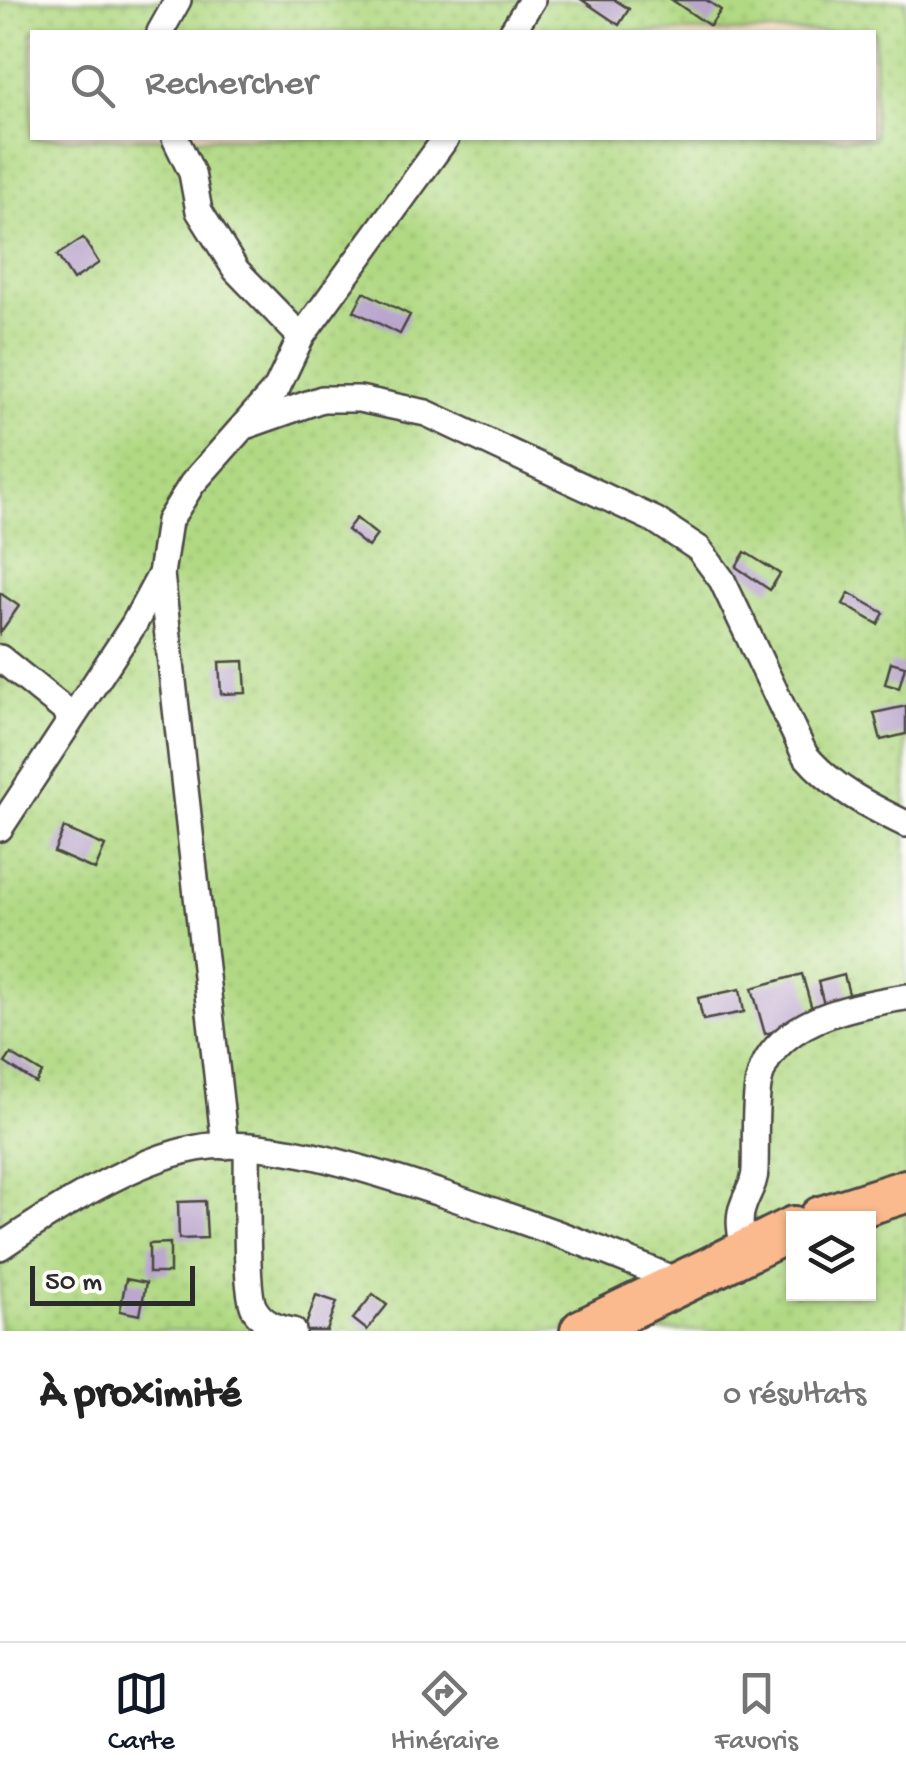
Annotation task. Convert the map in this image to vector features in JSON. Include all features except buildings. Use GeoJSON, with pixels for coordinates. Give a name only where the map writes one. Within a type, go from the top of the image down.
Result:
{"type":"FeatureCollection","features":[{"type":"Feature","properties":{"kind":"highway"},"geometry":{"type":"LineString","coordinates":[[842,1211],[906,1190]]}},
{"type":"Feature","properties":{"kind":"highway"},"geometry":{"type":"LineString","coordinates":[[582,1331],[786,1232]]}},
{"type":"Feature","properties":{"kind":"street"},"geometry":{"type":"LineString","coordinates":[[161,30],[178,0]]}},
{"type":"Feature","properties":{"kind":"street"},"geometry":{"type":"LineString","coordinates":[[513,30],[532,0]]}},
{"type":"Feature","properties":{"kind":"street"},"geometry":{"type":"LineString","coordinates":[[176,140],[192,173],[194,198],[208,226],[236,270],[300,337]]}},
{"type":"Feature","properties":{"kind":"street"},"geometry":{"type":"LineString","coordinates":[[294,1331],[273,1327],[260,1317],[249,1294],[236,1147],[161,574],[169,520],[192,484],[277,388],[300,337],[445,140]]}},
{"type":"Feature","properties":{"kind":"street"},"geometry":{"type":"LineString","coordinates":[[248,425],[322,399],[359,399],[426,413],[654,520],[699,550],[722,580],[805,755],[854,799],[906,824]]}},
{"type":"Feature","properties":{"kind":"street"},"geometry":{"type":"LineString","coordinates":[[0,828],[134,624],[161,574]]}},
{"type":"Feature","properties":{"kind":"street"},"geometry":{"type":"LineString","coordinates":[[0,658],[72,716]]}},
{"type":"Feature","properties":{"kind":"street"},"geometry":{"type":"LineString","coordinates":[[744,1251],[740,1218],[754,1183],[758,1083],[766,1063],[801,1028],[826,1014],[852,1005],[906,997]]}},
{"type":"Feature","properties":{"kind":"street"},"geometry":{"type":"LineString","coordinates":[[0,1247],[111,1181],[170,1155],[236,1147],[354,1166],[604,1248],[679,1282]]}},
{"type":"Feature","properties":{"kind":"green space"},"geometry":{"type":"Polygon","coordinates":[[[0,0],[906,0],[906,1331],[0,1331],[0,0]]]}}]}
